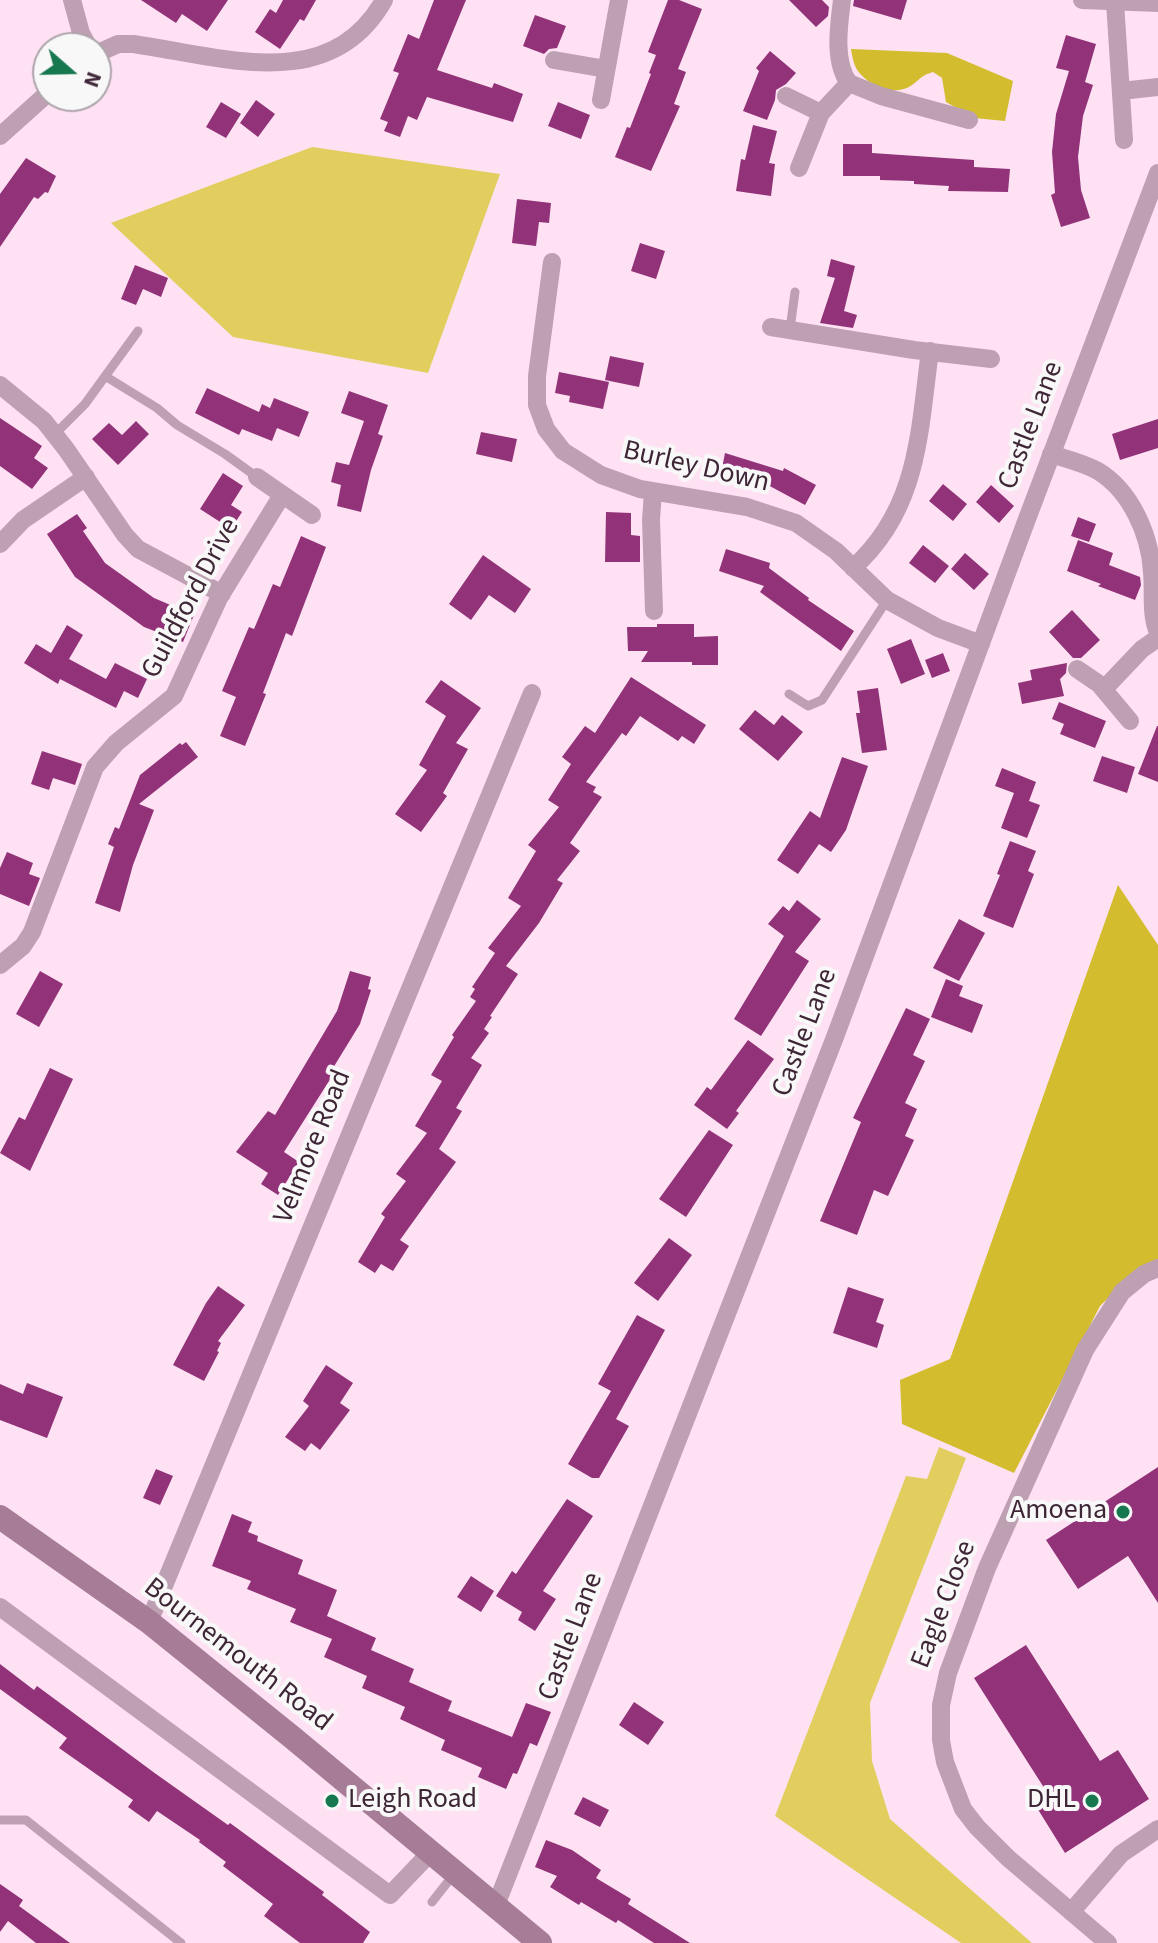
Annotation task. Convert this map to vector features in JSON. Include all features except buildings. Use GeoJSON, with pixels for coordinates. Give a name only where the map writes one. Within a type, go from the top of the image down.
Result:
{"type":"FeatureCollection","features":[{"type":"Feature","properties":{"kind":"street"},"geometry":{"type":"LineString","coordinates":[[72,0],[81,32]]}},
{"type":"Feature","properties":{"kind":"street"},"geometry":{"type":"LineString","coordinates":[[112,47],[133,44],[247,63],[268,64],[314,58],[351,40],[373,18],[384,0]]}},
{"type":"Feature","properties":{"kind":"street"},"geometry":{"type":"LineString","coordinates":[[601,100],[619,0]]}},
{"type":"Feature","properties":{"kind":"street"},"geometry":{"type":"LineString","coordinates":[[842,0],[841,64],[849,83],[868,92],[969,120]]}},
{"type":"Feature","properties":{"kind":"street"},"geometry":{"type":"LineString","coordinates":[[1082,0],[1158,3]]}},
{"type":"Feature","properties":{"kind":"street"},"geometry":{"type":"LineString","coordinates":[[1115,2],[1124,140]]}},
{"type":"Feature","properties":{"kind":"street"},"geometry":{"type":"LineString","coordinates":[[554,60],[606,69]]}},
{"type":"Feature","properties":{"kind":"street"},"geometry":{"type":"LineString","coordinates":[[799,168],[821,113],[849,83]]}},
{"type":"Feature","properties":{"kind":"street"},"geometry":{"type":"LineString","coordinates":[[1121,91],[1158,87]]}},
{"type":"Feature","properties":{"kind":"street"},"geometry":{"type":"LineString","coordinates":[[786,96],[821,113]]}},
{"type":"Feature","properties":{"kind":"street"},"geometry":{"type":"LineString","coordinates":[[1,133],[32,107]]}},
{"type":"Feature","properties":{"kind":"street","name":"Castle Lane"},"geometry":{"type":"LineString","coordinates":[[495,1908],[831,1049],[1158,173]]}},
{"type":"Feature","properties":{"kind":"street","name":"Burley Down"},"geometry":{"type":"LineString","coordinates":[[552,262],[536,390],[537,405],[546,429],[563,451],[613,480],[781,516],[810,531],[887,600],[938,628],[981,644]]}},
{"type":"Feature","properties":{"kind":"street"},"geometry":{"type":"LineString","coordinates":[[780,328],[991,359]]}},
{"type":"Feature","properties":{"kind":"street"},"geometry":{"type":"LineString","coordinates":[[853,568],[875,546],[901,505],[914,458],[930,351]]}},
{"type":"Feature","properties":{"kind":"street"},"geometry":{"type":"LineString","coordinates":[[0,385],[25,403],[55,434],[138,549],[222,594]]}},
{"type":"Feature","properties":{"kind":"street"},"geometry":{"type":"LineString","coordinates":[[1051,454],[1098,471],[1116,487],[1134,511],[1147,539],[1153,572],[1153,615],[1158,635],[1104,689]]}},
{"type":"Feature","properties":{"kind":"street"},"geometry":{"type":"LineString","coordinates":[[0,544],[23,520],[86,477]]}},
{"type":"Feature","properties":{"kind":"street"},"geometry":{"type":"LineString","coordinates":[[257,477],[312,515]]}},
{"type":"Feature","properties":{"kind":"street"},"geometry":{"type":"LineString","coordinates":[[653,491],[654,611]]}},
{"type":"Feature","properties":{"kind":"street","name":"Guildford Drive"},"geometry":{"type":"LineString","coordinates":[[0,965],[23,946],[32,932],[95,767],[116,743],[174,696],[222,594],[282,495]]}},
{"type":"Feature","properties":{"kind":"street"},"geometry":{"type":"LineString","coordinates":[[1077,669],[1104,689],[1130,721]]}},
{"type":"Feature","properties":{"kind":"street","name":"Velmore Road"},"geometry":{"type":"LineString","coordinates":[[149,1622],[532,693]]}},
{"type":"Feature","properties":{"kind":"street","name":"Eagle Close"},"geometry":{"type":"LineString","coordinates":[[1108,1943],[1008,1858],[963,1809],[945,1762],[941,1740],[941,1705],[948,1673],[983,1578],[1085,1350],[1122,1292],[1144,1274],[1158,1268]]}},
{"type":"Feature","properties":{"kind":"street","name":"Bournemouth Road"},"geometry":{"type":"LineString","coordinates":[[0,1517],[149,1622],[540,1943]]}},
{"type":"Feature","properties":{"kind":"street"},"geometry":{"type":"LineString","coordinates":[[0,1607],[390,1895],[430,1853]]}},
{"type":"Feature","properties":{"kind":"street"},"geometry":{"type":"LineString","coordinates":[[1071,1912],[1121,1854],[1158,1829]]}},
{"type":"Feature","properties":{"kind":"lane"},"geometry":{"type":"LineString","coordinates":[[780,328],[795,292]]}},
{"type":"Feature","properties":{"kind":"lane"},"geometry":{"type":"LineString","coordinates":[[55,434],[85,404],[138,331]]}},
{"type":"Feature","properties":{"kind":"lane"},"geometry":{"type":"LineString","coordinates":[[105,376],[257,477]]}},
{"type":"Feature","properties":{"kind":"lane"},"geometry":{"type":"LineString","coordinates":[[789,694],[808,706],[822,700],[887,600]]}},
{"type":"Feature","properties":{"kind":"lane"},"geometry":{"type":"LineString","coordinates":[[0,1820],[26,1820],[181,1943]]}},
{"type":"Feature","properties":{"kind":"lane"},"geometry":{"type":"LineString","coordinates":[[432,1902],[454,1874]]}},
{"type":"Feature","properties":{"kind":"shaded area"},"geometry":{"type":"Polygon","coordinates":[[[851,49],[947,53],[1013,81],[1005,121],[974,118],[946,102],[942,78],[933,72],[905,89],[881,88],[866,80],[856,68],[851,49]]]}},
{"type":"Feature","properties":{"kind":"shaded area"},"geometry":{"type":"Polygon","coordinates":[[[312,147],[500,174],[428,373],[233,337],[111,223],[312,147]]]}},
{"type":"Feature","properties":{"kind":"shaded area"},"geometry":{"type":"Polygon","coordinates":[[[1118,885],[1158,945],[1158,1261],[1139,1268],[1100,1306],[1014,1473],[902,1424],[900,1380],[950,1359],[1118,885]]]}},
{"type":"Feature","properties":{"kind":"shaded area"},"geometry":{"type":"Polygon","coordinates":[[[939,1447],[966,1458],[870,1703],[872,1761],[890,1819],[1032,1943],[961,1943],[775,1816],[906,1476],[927,1479],[939,1447]]]}},
{"type":"Feature","properties":{"kind":"place","name":"Amoena"},"geometry":{"type":"Point","coordinates":[1123,1512]}},
{"type":"Feature","properties":{"kind":"place","name":"Leigh Road"},"geometry":{"type":"Point","coordinates":[332,1801]}},
{"type":"Feature","properties":{"kind":"place","name":"DHL"},"geometry":{"type":"Point","coordinates":[1092,1801]}}]}
